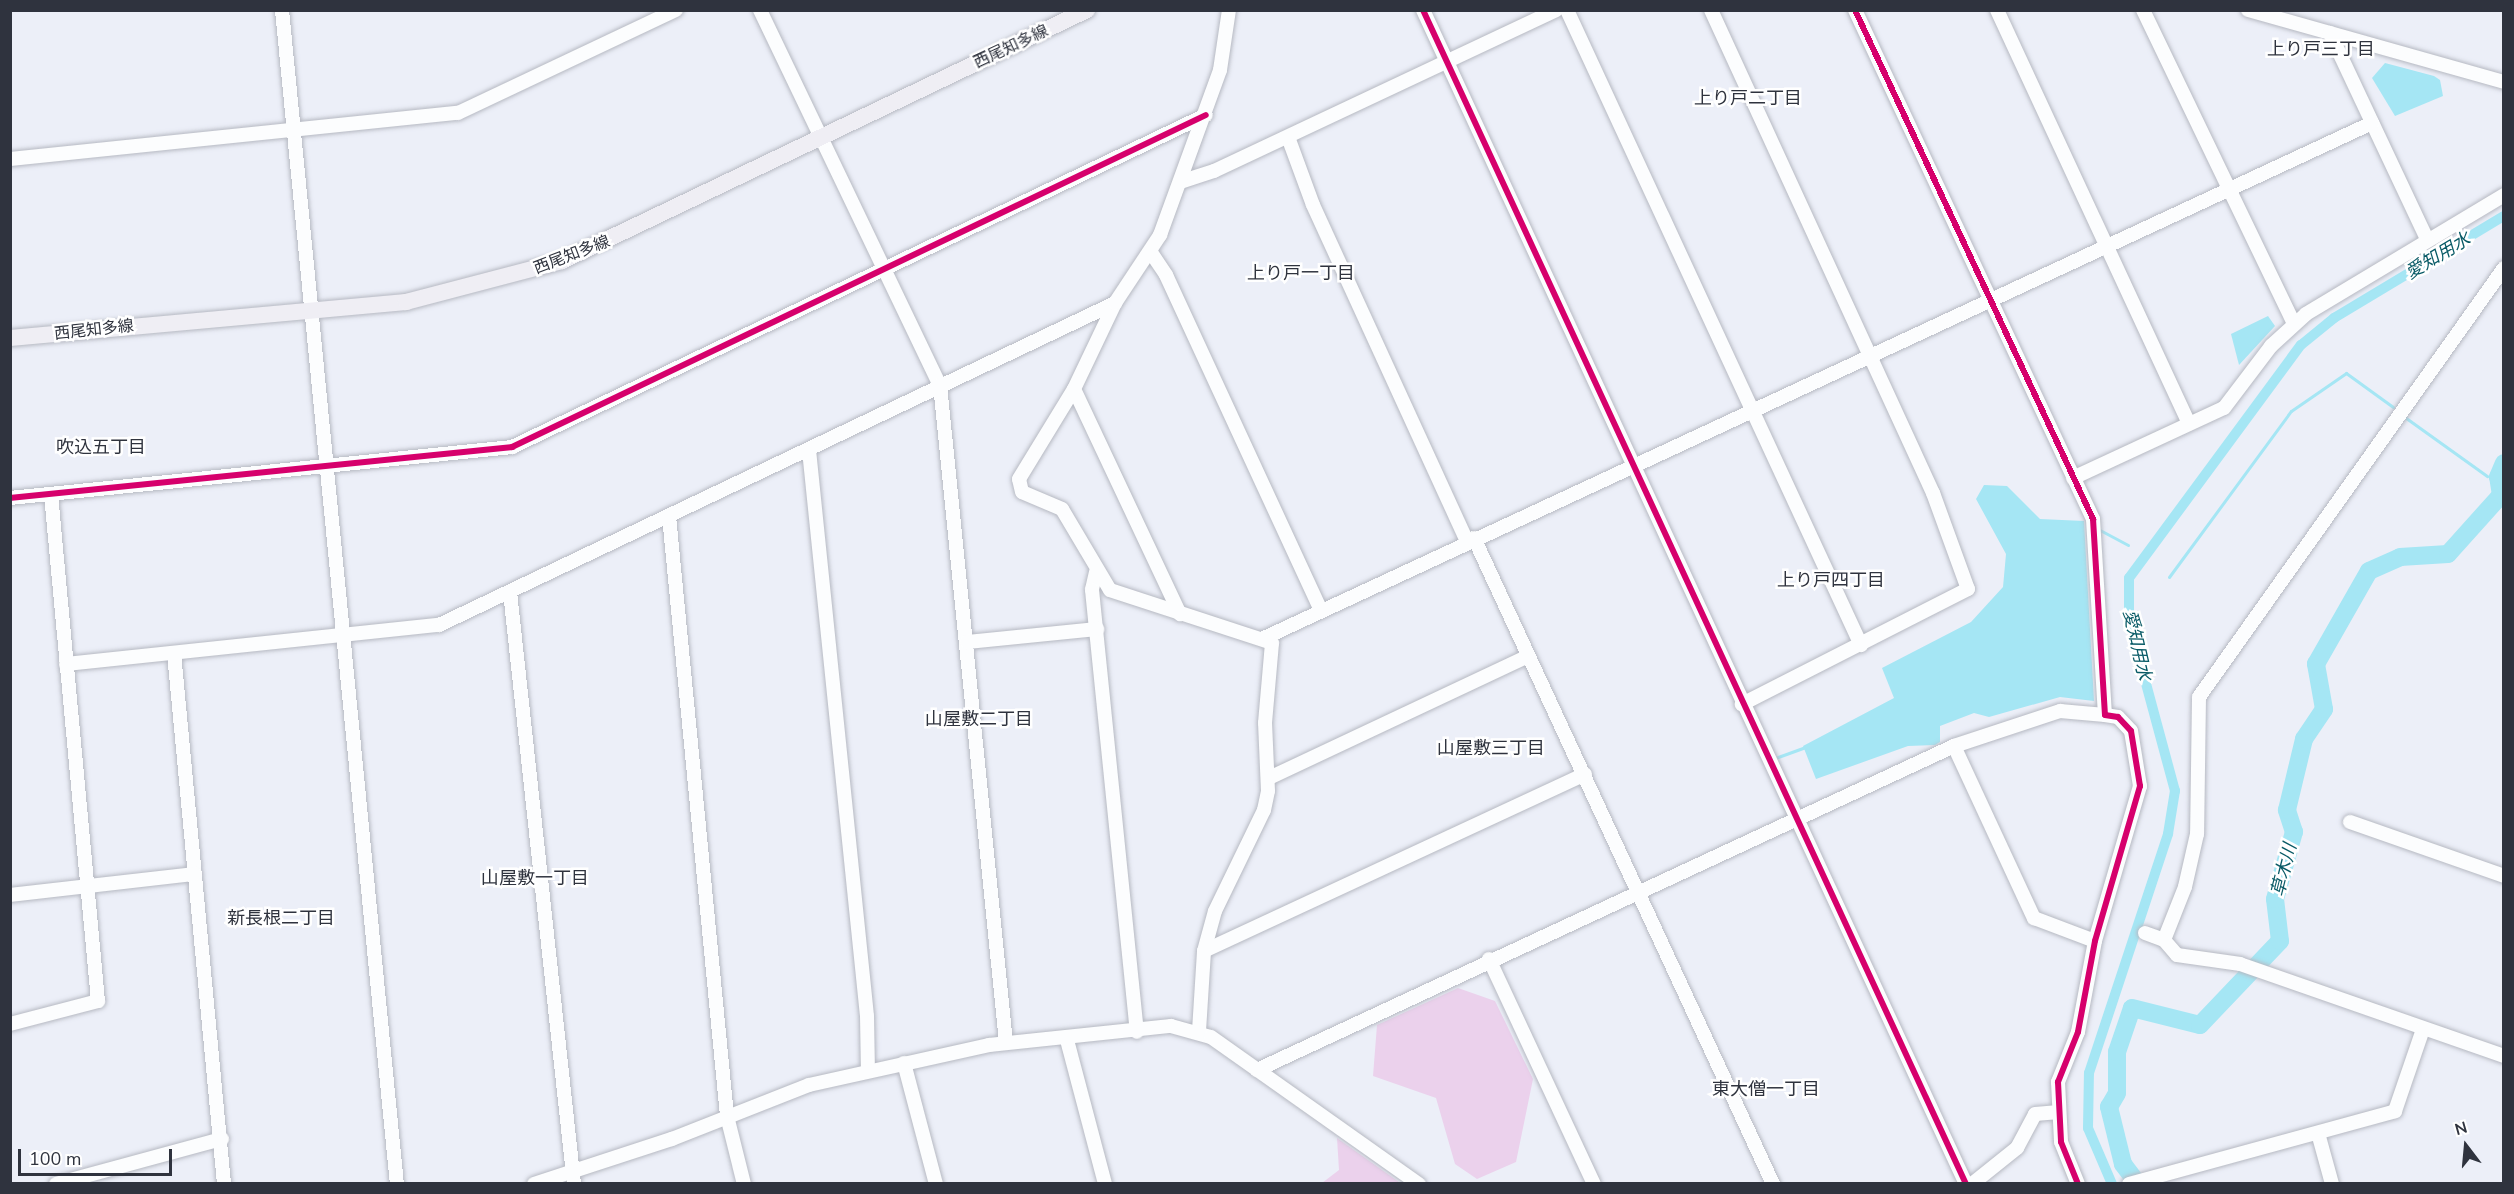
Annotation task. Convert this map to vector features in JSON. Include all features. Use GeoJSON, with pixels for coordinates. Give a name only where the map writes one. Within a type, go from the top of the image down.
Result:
{"type":"FeatureCollection","features":[{"type":"Feature","properties":{"kind":"main road","name":"西尾知多線"},"geometry":{"type":"LineString","coordinates":[[10,338],[311,308],[406,302],[562,261],[1087,10]]}},
{"type":"Feature","properties":{"kind":"street"},"geometry":{"type":"LineString","coordinates":[[282,10],[397,1184]]}},
{"type":"Feature","properties":{"kind":"street"},"geometry":{"type":"LineString","coordinates":[[10,159],[458,113],[676,10]]}},
{"type":"Feature","properties":{"kind":"street"},"geometry":{"type":"LineString","coordinates":[[1199,1031],[1204,951],[1215,911],[1264,810],[1269,778],[1265,723],[1275,657],[1272,643],[1264,638],[1123,598],[1096,572],[1062,509],[1022,492],[1019,479],[1074,389],[1115,303],[1149,251],[1180,182],[1206,115],[1220,70],[1229,10]]}},
{"type":"Feature","properties":{"kind":"street"},"geometry":{"type":"LineString","coordinates":[[1423,10],[1742,704],[1966,1184]]}},
{"type":"Feature","properties":{"kind":"street"},"geometry":{"type":"LineString","coordinates":[[1180,182],[1192,181],[1556,10]]}},
{"type":"Feature","properties":{"kind":"street"},"geometry":{"type":"LineString","coordinates":[[1568,10],[1861,645]]}},
{"type":"Feature","properties":{"kind":"street"},"geometry":{"type":"LineString","coordinates":[[1711,10],[1933,493],[1968,589],[1742,704]]}},
{"type":"Feature","properties":{"kind":"street"},"geometry":{"type":"LineString","coordinates":[[1855,10],[1989,301],[2093,519],[2105,715]]}},
{"type":"Feature","properties":{"kind":"street"},"geometry":{"type":"LineString","coordinates":[[1997,10],[2189,424]]}},
{"type":"Feature","properties":{"kind":"street"},"geometry":{"type":"LineString","coordinates":[[2143,10],[2225,191],[2294,324]]}},
{"type":"Feature","properties":{"kind":"street"},"geometry":{"type":"LineString","coordinates":[[2247,10],[2504,82]]}},
{"type":"Feature","properties":{"kind":"street"},"geometry":{"type":"LineString","coordinates":[[763,12],[940,386],[1006,1043]]}},
{"type":"Feature","properties":{"kind":"street"},"geometry":{"type":"LineString","coordinates":[[2330,33],[2427,239]]}},
{"type":"Feature","properties":{"kind":"street"},"geometry":{"type":"LineString","coordinates":[[10,498],[512,447],[1206,115]]}},
{"type":"Feature","properties":{"kind":"street"},"geometry":{"type":"LineString","coordinates":[[1264,638],[1320,609],[1470,539],[1753,411],[2372,123]]}},
{"type":"Feature","properties":{"kind":"street"},"geometry":{"type":"LineString","coordinates":[[1288,137],[1314,205],[1470,539],[1585,774],[1773,1184]]}},
{"type":"Feature","properties":{"kind":"street"},"geometry":{"type":"LineString","coordinates":[[2073,478],[2224,408],[2294,324],[2427,239],[2504,195]]}},
{"type":"Feature","properties":{"kind":"street"},"geometry":{"type":"LineString","coordinates":[[1149,251],[1166,274],[1320,609]]}},
{"type":"Feature","properties":{"kind":"street"},"geometry":{"type":"LineString","coordinates":[[2164,940],[2185,887],[2197,834],[2199,697],[2504,268]]}},
{"type":"Feature","properties":{"kind":"street"},"geometry":{"type":"LineString","coordinates":[[66,664],[439,625],[1115,303]]}},
{"type":"Feature","properties":{"kind":"street"},"geometry":{"type":"LineString","coordinates":[[1074,389],[1180,614]]}},
{"type":"Feature","properties":{"kind":"street"},"geometry":{"type":"LineString","coordinates":[[809,450],[867,1016],[868,1071]]}},
{"type":"Feature","properties":{"kind":"street"},"geometry":{"type":"LineString","coordinates":[[10,1024],[98,1001],[51,494]]}},
{"type":"Feature","properties":{"kind":"street"},"geometry":{"type":"LineString","coordinates":[[669,516],[727,1116],[744,1184]]}},
{"type":"Feature","properties":{"kind":"street"},"geometry":{"type":"LineString","coordinates":[[1096,572],[1097,629],[1137,1032]]}},
{"type":"Feature","properties":{"kind":"street"},"geometry":{"type":"LineString","coordinates":[[510,592],[573,1178]]}},
{"type":"Feature","properties":{"kind":"street"},"geometry":{"type":"LineString","coordinates":[[967,642],[1097,629]]}},
{"type":"Feature","properties":{"kind":"street"},"geometry":{"type":"LineString","coordinates":[[174,653],[222,1139],[224,1184]]}},
{"type":"Feature","properties":{"kind":"street"},"geometry":{"type":"LineString","coordinates":[[1269,778],[1528,656]]}},
{"type":"Feature","properties":{"kind":"street"},"geometry":{"type":"LineString","coordinates":[[1257,1070],[1795,816],[1954,746],[2060,711],[2105,715],[2118,717],[2131,731],[2140,786],[2095,941],[2078,1032],[2060,1068],[2056,1112],[2078,1184]]}},
{"type":"Feature","properties":{"kind":"street"},"geometry":{"type":"LineString","coordinates":[[1954,746],[2034,918],[2095,941]]}},
{"type":"Feature","properties":{"kind":"street"},"geometry":{"type":"LineString","coordinates":[[1204,951],[1585,774]]}},
{"type":"Feature","properties":{"kind":"street"},"geometry":{"type":"LineString","coordinates":[[2350,822],[2504,876]]}},
{"type":"Feature","properties":{"kind":"street"},"geometry":{"type":"LineString","coordinates":[[10,896],[195,874]]}},
{"type":"Feature","properties":{"kind":"street"},"geometry":{"type":"LineString","coordinates":[[2145,933],[2164,940],[2177,955],[2240,964],[2504,1056]]}},
{"type":"Feature","properties":{"kind":"street"},"geometry":{"type":"LineString","coordinates":[[1490,959],[1594,1184]]}},
{"type":"Feature","properties":{"kind":"street"},"geometry":{"type":"LineString","coordinates":[[534,1184],[573,1178],[809,1085],[1006,1043],[1067,1040],[1171,1026],[1199,1031],[1416,1183]]}},
{"type":"Feature","properties":{"kind":"street"},"geometry":{"type":"LineString","coordinates":[[2130,1184],[2395,1111],[2423,1029]]}},
{"type":"Feature","properties":{"kind":"street"},"geometry":{"type":"LineString","coordinates":[[1067,1040],[1105,1184]]}},
{"type":"Feature","properties":{"kind":"street"},"geometry":{"type":"LineString","coordinates":[[904,1063],[936,1184]]}},
{"type":"Feature","properties":{"kind":"street"},"geometry":{"type":"LineString","coordinates":[[1972,1184],[2017,1148],[2035,1114],[2056,1112]]}},
{"type":"Feature","properties":{"kind":"street"},"geometry":{"type":"LineString","coordinates":[[2318,1133],[2332,1184]]}},
{"type":"Feature","properties":{"kind":"street"},"geometry":{"type":"LineString","coordinates":[[56,1184],[222,1139]]}},
{"type":"Feature","properties":{"kind":"shaded area"},"geometry":{"type":"Polygon","coordinates":[[[1458,988],[1495,1001],[1533,1079],[1516,1162],[1477,1179],[1455,1164],[1436,1098],[1373,1076],[1377,1025],[1458,988]]]}},
{"type":"Feature","properties":{"kind":"shaded area"},"geometry":{"type":"Polygon","coordinates":[[[1337,1138],[1399,1182],[1322,1183],[1339,1170],[1337,1138]]]}},
{"type":"Feature","properties":{"kind":"water"},"geometry":{"type":"Polygon","coordinates":[[[2385,63],[2434,76],[2440,80],[2443,96],[2395,116],[2372,78],[2385,63]]]}},
{"type":"Feature","properties":{"kind":"water"},"geometry":{"type":"Polygon","coordinates":[[[2268,316],[2275,326],[2239,365],[2231,334],[2268,316]]]}},
{"type":"Feature","properties":{"kind":"water"},"geometry":{"type":"Polygon","coordinates":[[[1984,485],[2007,486],[2040,519],[2084,521],[2094,701],[2060,697],[1989,717],[1974,713],[1940,726],[1940,742],[1935,745],[1908,746],[1816,779],[1803,746],[1894,698],[1882,668],[1971,622],[2003,587],[2006,554],[1976,499],[1984,485]]]}},
{"type":"Feature","properties":{"kind":"waterway","name":"愛知用水"},"geometry":{"type":"LineString","coordinates":[[2112,1184],[2088,1128],[2089,1073],[2168,834],[2175,791],[2129,621],[2129,578],[2301,345],[2334,318],[2504,216]]}},
{"type":"Feature","properties":{"kind":"waterway"},"geometry":{"type":"LineString","coordinates":[[2169,577],[2291,411],[2346,373],[2393,407]]}},
{"type":"Feature","properties":{"kind":"waterway"},"geometry":{"type":"LineString","coordinates":[[2406,418],[2487,476]]}},
{"type":"Feature","properties":{"kind":"waterway","name":"草木川"},"geometry":{"type":"LineString","coordinates":[[2138,1184],[2123,1164],[2109,1107],[2117,1093],[2117,1052],[2132,1008],[2200,1025],[2280,941],[2275,899],[2294,832],[2287,810],[2304,739],[2324,709],[2316,664],[2369,571],[2400,557],[2448,554],[2501,495],[2498,477],[2504,463]]}},
{"type":"Feature","properties":{"kind":"waterway"},"geometry":{"type":"LineString","coordinates":[[2098,529],[2128,545]]}},
{"type":"Feature","properties":{"kind":"waterway"},"geometry":{"type":"LineString","coordinates":[[1778,757],[1806,747]]}},
{"type":"Feature","properties":{"kind":"cycle path"},"geometry":{"type":"LineString","coordinates":[[1423,10],[1966,1184]]}},
{"type":"Feature","properties":{"kind":"cycle path"},"geometry":{"type":"LineString","coordinates":[[1855,10],[2093,519],[2105,715],[2118,717],[2131,731],[2140,786],[2095,941],[2078,1032],[2058,1082],[2061,1142],[2078,1184]]}},
{"type":"Feature","properties":{"kind":"cycle path"},"geometry":{"type":"LineString","coordinates":[[10,498],[512,447],[1206,115]]}},
{"type":"Feature","properties":{"kind":"district","name":"上り戸三丁目"},"geometry":{"type":"Point","coordinates":[2321,49]}},
{"type":"Feature","properties":{"kind":"district","name":"上り戸二丁目"},"geometry":{"type":"Point","coordinates":[1748,98]}},
{"type":"Feature","properties":{"kind":"district","name":"上り戸一丁目"},"geometry":{"type":"Point","coordinates":[1301,273]}},
{"type":"Feature","properties":{"kind":"district","name":"吹込五丁目"},"geometry":{"type":"Point","coordinates":[101,447]}},
{"type":"Feature","properties":{"kind":"district","name":"上り戸四丁目"},"geometry":{"type":"Point","coordinates":[1831,580]}},
{"type":"Feature","properties":{"kind":"district","name":"山屋敷二丁目"},"geometry":{"type":"Point","coordinates":[979,719]}},
{"type":"Feature","properties":{"kind":"district","name":"山屋敷三丁目"},"geometry":{"type":"Point","coordinates":[1491,748]}},
{"type":"Feature","properties":{"kind":"district","name":"山屋敷一丁目"},"geometry":{"type":"Point","coordinates":[535,878]}},
{"type":"Feature","properties":{"kind":"district","name":"新長根二丁目"},"geometry":{"type":"Point","coordinates":[281,918]}},
{"type":"Feature","properties":{"kind":"district","name":"東大僧一丁目"},"geometry":{"type":"Point","coordinates":[1766,1089]}}]}
